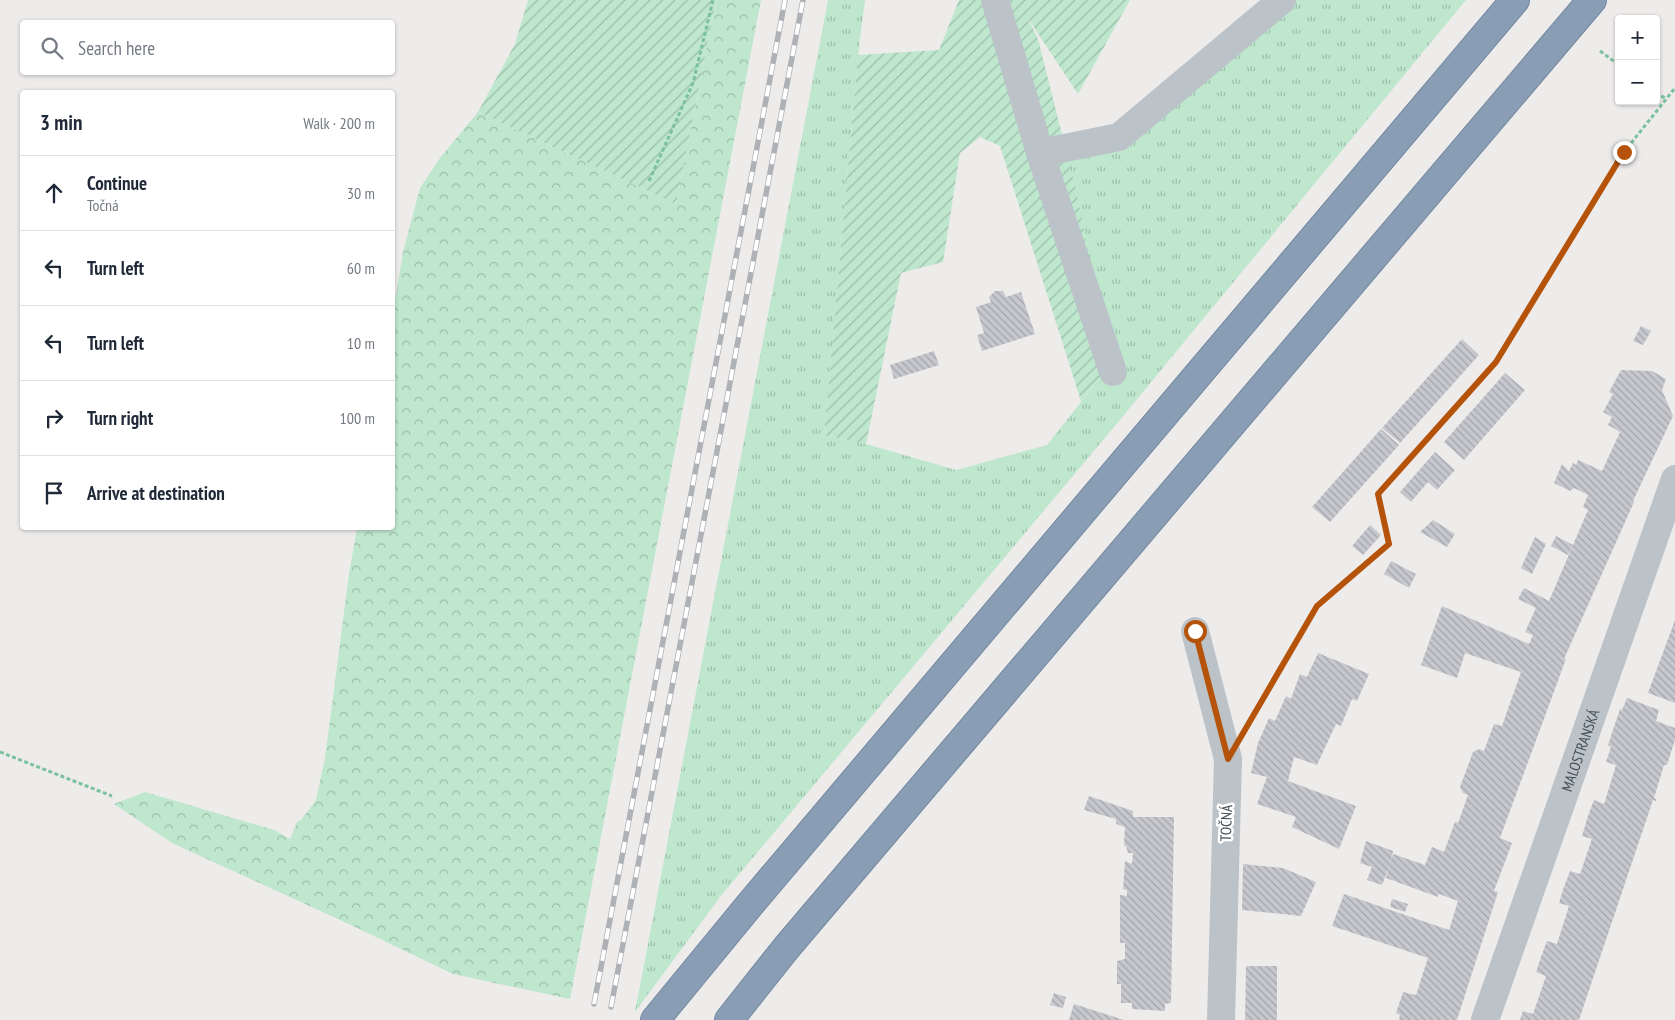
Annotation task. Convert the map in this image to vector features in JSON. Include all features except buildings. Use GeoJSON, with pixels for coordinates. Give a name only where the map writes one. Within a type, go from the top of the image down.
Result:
{"type":"FeatureCollection","features":[{"type":"Feature","properties":{"kind":"highway"},"geometry":{"type":"LineString","coordinates":[[655,1020],[758,894],[1515,0]]}},
{"type":"Feature","properties":{"kind":"highway"},"geometry":{"type":"LineString","coordinates":[[729,1020],[806,924],[1592,0]]}},
{"type":"Feature","properties":{"kind":"street"},"geometry":{"type":"LineString","coordinates":[[995,0],[1040,152],[1113,372]]}},
{"type":"Feature","properties":{"kind":"street"},"geometry":{"type":"LineString","coordinates":[[1040,152],[1119,137],[1282,0]]}},
{"type":"Feature","properties":{"kind":"street","name":"MALOSTRANSKÁ"},"geometry":{"type":"LineString","coordinates":[[1485,1020],[1675,479]]}},
{"type":"Feature","properties":{"kind":"street","name":"TOČNÁ"},"geometry":{"type":"LineString","coordinates":[[1195,631],[1228,759],[1221,1020]]}},
{"type":"Feature","properties":{"kind":"path"},"geometry":{"type":"LineString","coordinates":[[650,181],[693,82],[713,0]]}},
{"type":"Feature","properties":{"kind":"path"},"geometry":{"type":"LineString","coordinates":[[1600,52],[1615,62]]}},
{"type":"Feature","properties":{"kind":"path"},"geometry":{"type":"LineString","coordinates":[[1228,759],[1317,606],[1389,544],[1378,494],[1496,362],[1624,152],[1675,88]]}},
{"type":"Feature","properties":{"kind":"path"},"geometry":{"type":"LineString","coordinates":[[1660,95],[1666,100]]}},
{"type":"Feature","properties":{"kind":"path"},"geometry":{"type":"LineString","coordinates":[[0,752],[112,796]]}},
{"type":"Feature","properties":{"kind":"green space"},"geometry":{"type":"Polygon","coordinates":[[[528,0],[716,0],[676,204],[478,112],[515,44],[528,0]]]}},
{"type":"Feature","properties":{"kind":"green space"},"geometry":{"type":"Polygon","coordinates":[[[716,0],[761,0],[570,999],[453,974],[172,843],[114,804],[145,792],[274,830],[290,839],[297,822],[301,820],[316,800],[325,758],[349,574],[357,530],[395,530],[395,301],[403,252],[420,188],[440,158],[478,112],[676,204],[716,0]]]}},
{"type":"Feature","properties":{"kind":"green space"},"geometry":{"type":"Polygon","coordinates":[[[828,0],[865,0],[858,55],[824,435],[866,444],[956,470],[1047,445],[1110,365],[1040,153],[1119,137],[1282,0],[1466,0],[1124,415],[720,897],[635,1012],[828,0]]]}},
{"type":"Feature","properties":{"kind":"green space"},"geometry":{"type":"Polygon","coordinates":[[[959,0],[1130,0],[1078,94],[1027,17],[1038,39],[1076,190],[1110,365],[1081,401],[1000,146],[980,137],[960,153],[943,262],[901,273],[866,444],[824,435],[858,55],[939,50],[959,0]]]}},
{"type":"Feature","properties":{"kind":"railway"},"geometry":{"type":"LineString","coordinates":[[594,1004],[785,0]]}},
{"type":"Feature","properties":{"kind":"railway"},"geometry":{"type":"LineString","coordinates":[[611,1007],[803,0]]}},
{"type":"Feature","properties":{"kind":"route"},"geometry":{"type":"LineString","coordinates":[[1195,631],[1228,759],[1317,606],[1389,544],[1378,494],[1496,362],[1624,152]]}}]}
